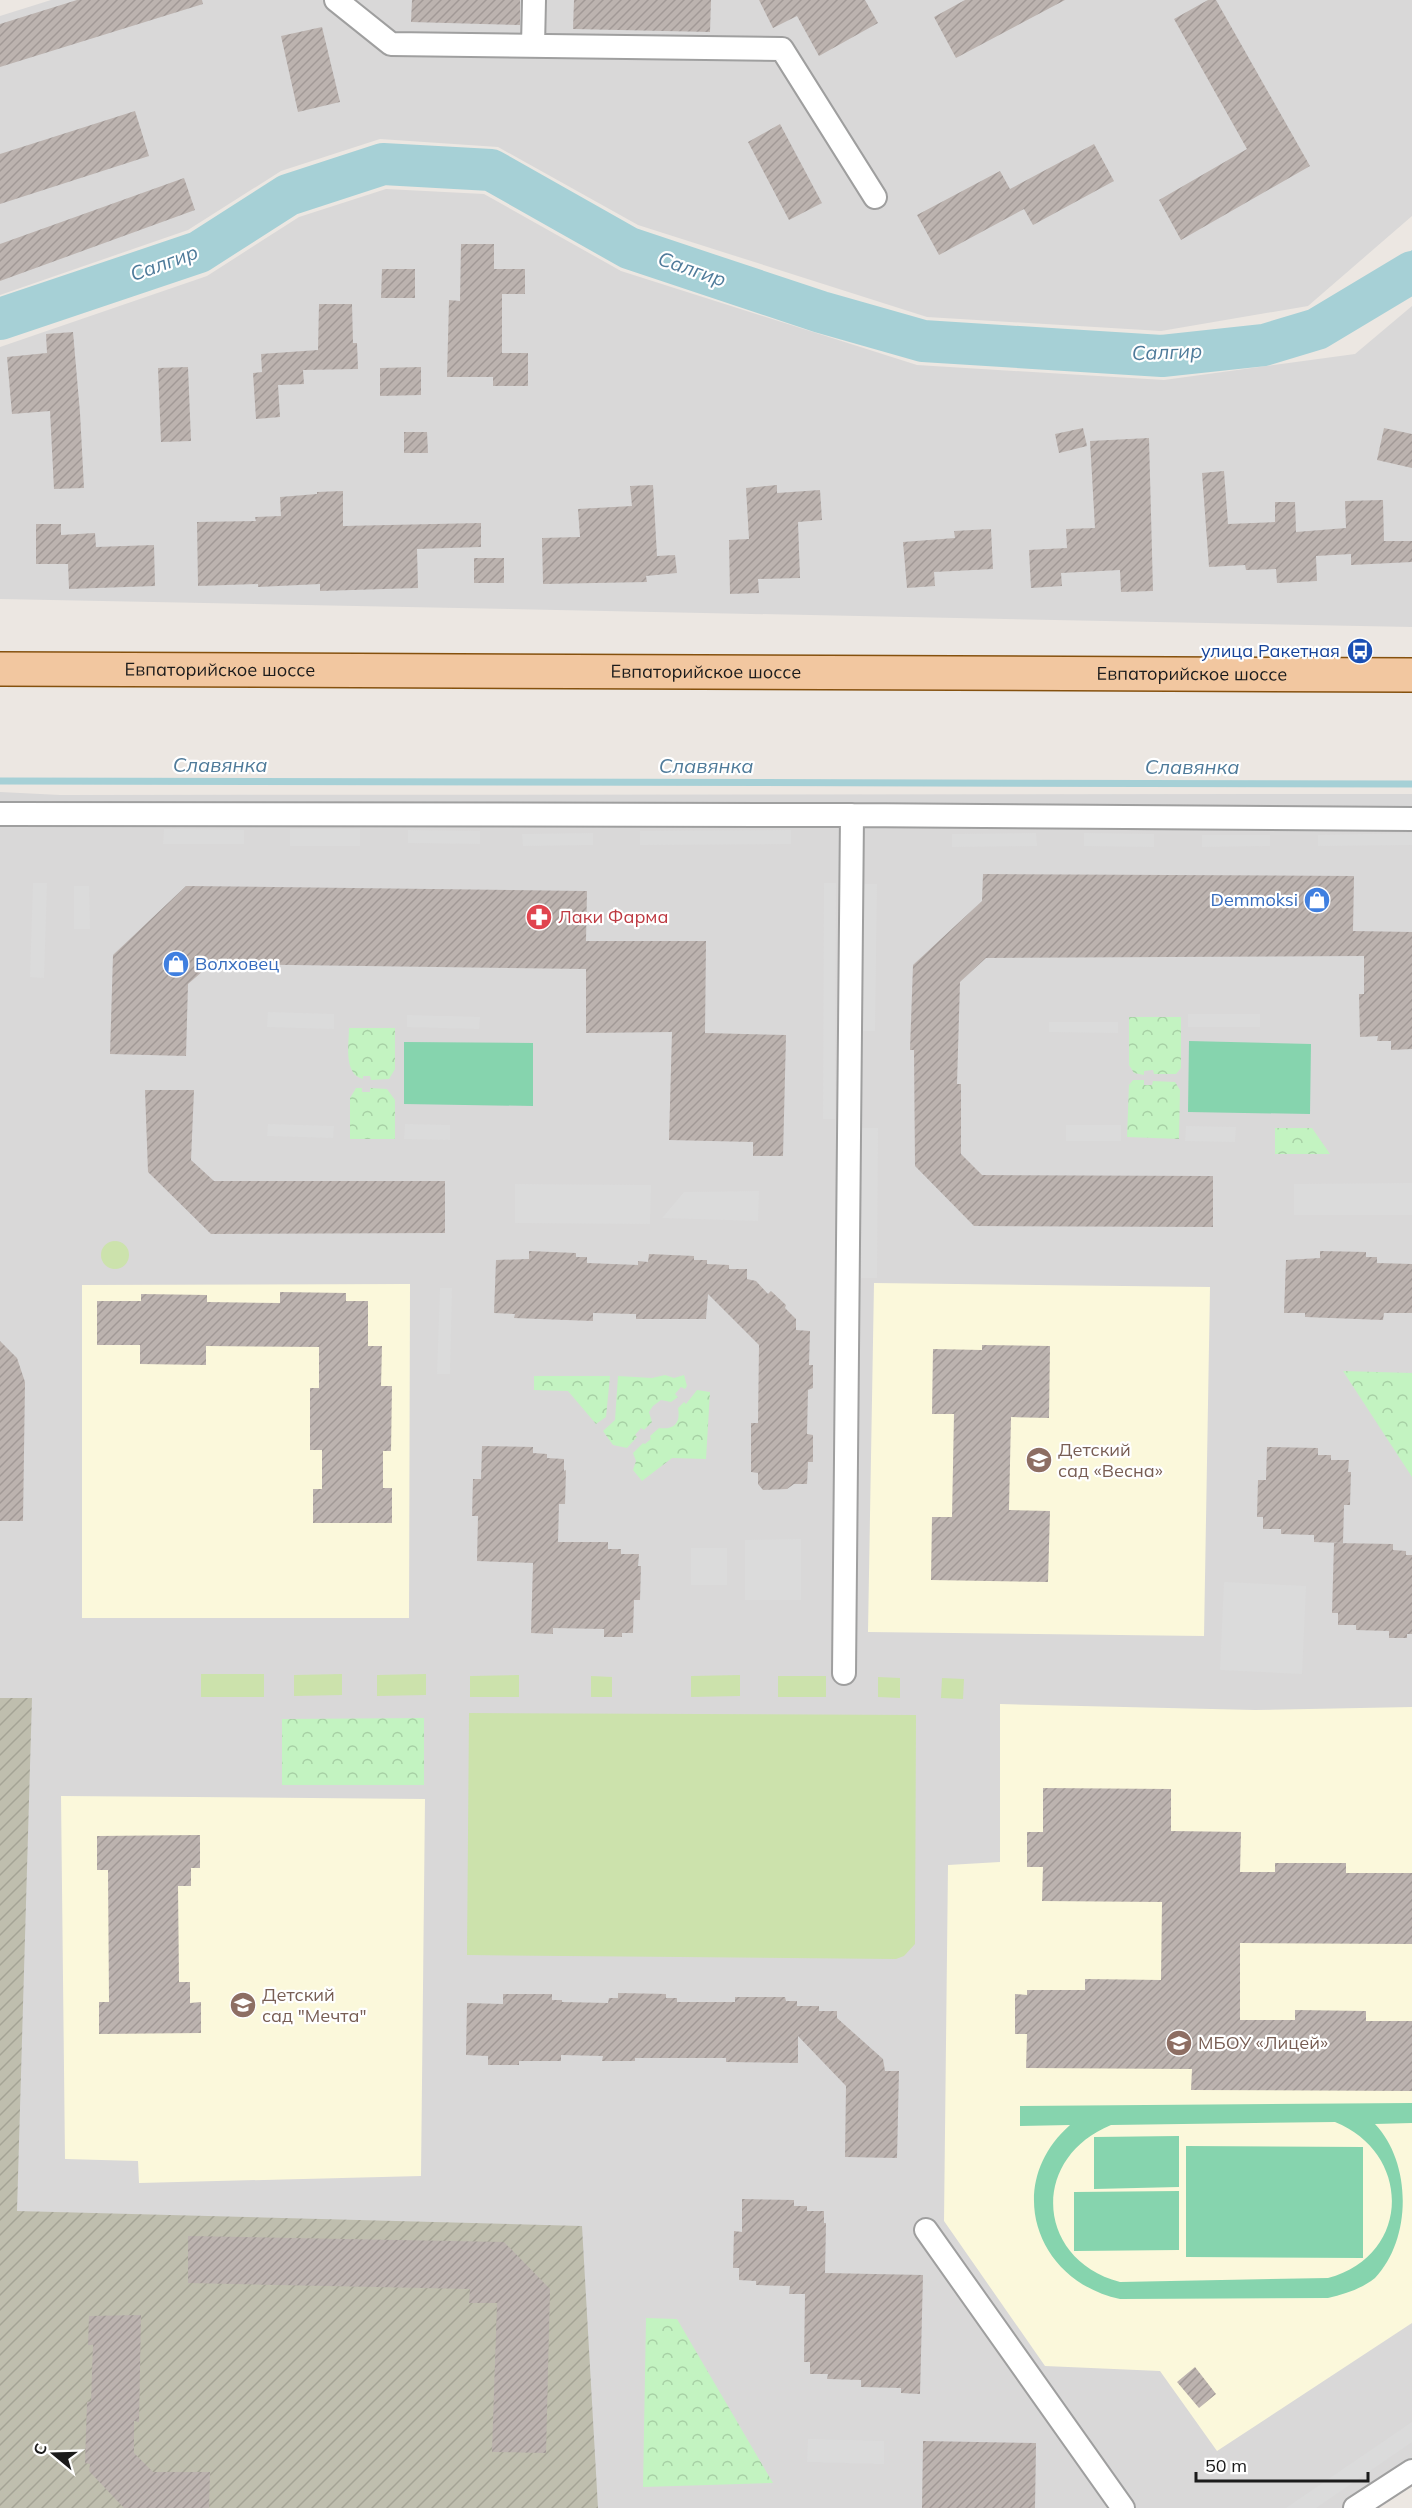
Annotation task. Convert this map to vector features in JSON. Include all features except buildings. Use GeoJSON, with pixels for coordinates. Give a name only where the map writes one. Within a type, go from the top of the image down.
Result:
{"type":"FeatureCollection","features":[{"type":"Feature","properties":{"kind":"main road","name":"Евпаторийское шоссе"},"geometry":{"type":"LineString","coordinates":[[0,669],[1412,675]]}},
{"type":"Feature","properties":{"kind":"street"},"geometry":{"type":"LineString","coordinates":[[336,0],[391,44],[782,49],[875,197]]}},
{"type":"Feature","properties":{"kind":"street"},"geometry":{"type":"LineString","coordinates":[[533,46],[534,0]]}},
{"type":"Feature","properties":{"kind":"street"},"geometry":{"type":"LineString","coordinates":[[0,814],[852,815],[1412,819]]}},
{"type":"Feature","properties":{"kind":"street"},"geometry":{"type":"LineString","coordinates":[[844,1673],[852,815]]}},
{"type":"Feature","properties":{"kind":"street"},"geometry":{"type":"LineString","coordinates":[[926,2230],[1123,2508]]}},
{"type":"Feature","properties":{"kind":"street"},"geometry":{"type":"LineString","coordinates":[[1355,2508],[1412,2471]]}},
{"type":"Feature","properties":{"kind":"shaded area"},"geometry":{"type":"Polygon","coordinates":[[[51,0],[1412,0],[1412,216],[1308,306],[1161,331],[927,317],[638,225],[498,147],[380,139],[281,171],[188,230],[0,295],[0,16],[51,0]]]}},
{"type":"Feature","properties":{"kind":"shaded area"},"geometry":{"type":"Polygon","coordinates":[[[386,189],[484,194],[621,271],[917,365],[1164,380],[1355,354],[1412,306],[1412,627],[0,599],[0,347],[207,276],[299,217],[386,189]]]}},
{"type":"Feature","properties":{"kind":"shaded area"},"geometry":{"type":"Polygon","coordinates":[[[0,792],[60,795],[1412,794],[1412,2484],[1377,2508],[0,2508],[0,792]]]}},
{"type":"Feature","properties":{"kind":"shaded area"},"geometry":{"type":"Polygon","coordinates":[[[164,829],[244,830],[244,844],[163,844],[164,829]]]}},
{"type":"Feature","properties":{"kind":"shaded area"},"geometry":{"type":"Polygon","coordinates":[[[290,829],[360,829],[360,846],[290,846],[290,829]]]}},
{"type":"Feature","properties":{"kind":"shaded area"},"geometry":{"type":"Polygon","coordinates":[[[408,830],[480,831],[480,844],[408,843],[408,830]]]}},
{"type":"Feature","properties":{"kind":"shaded area"},"geometry":{"type":"Polygon","coordinates":[[[791,830],[791,844],[640,845],[640,831],[791,830]]]}},
{"type":"Feature","properties":{"kind":"shaded area"},"geometry":{"type":"Polygon","coordinates":[[[593,833],[593,845],[523,846],[522,834],[593,833]]]}},
{"type":"Feature","properties":{"kind":"shaded area"},"geometry":{"type":"Polygon","coordinates":[[[1036,833],[1037,846],[952,847],[952,834],[1036,833]]]}},
{"type":"Feature","properties":{"kind":"shaded area"},"geometry":{"type":"Polygon","coordinates":[[[1084,833],[1154,834],[1154,847],[1084,846],[1084,833]]]}},
{"type":"Feature","properties":{"kind":"shaded area"},"geometry":{"type":"Polygon","coordinates":[[[1412,833],[1412,845],[1318,846],[1318,835],[1412,833]]]}},
{"type":"Feature","properties":{"kind":"shaded area"},"geometry":{"type":"Polygon","coordinates":[[[1202,835],[1270,835],[1270,846],[1202,847],[1202,835]]]}},
{"type":"Feature","properties":{"kind":"shaded area"},"geometry":{"type":"Polygon","coordinates":[[[33,883],[47,883],[44,978],[30,977],[33,883]]]}},
{"type":"Feature","properties":{"kind":"shaded area"},"geometry":{"type":"Polygon","coordinates":[[[824,883],[836,883],[835,1119],[823,1119],[824,883]]]}},
{"type":"Feature","properties":{"kind":"shaded area"},"geometry":{"type":"Polygon","coordinates":[[[863,884],[877,884],[875,1031],[861,1031],[863,884]]]}},
{"type":"Feature","properties":{"kind":"shaded area"},"geometry":{"type":"Polygon","coordinates":[[[74,886],[89,886],[90,929],[74,929],[74,886]]]}},
{"type":"Feature","properties":{"kind":"shaded area"},"geometry":{"type":"Polygon","coordinates":[[[268,1012],[334,1014],[334,1029],[267,1027],[268,1012]]]}},
{"type":"Feature","properties":{"kind":"shaded area"},"geometry":{"type":"Polygon","coordinates":[[[1188,1014],[1260,1014],[1260,1027],[1188,1027],[1188,1014]]]}},
{"type":"Feature","properties":{"kind":"shaded area"},"geometry":{"type":"Polygon","coordinates":[[[407,1015],[480,1017],[479,1029],[407,1027],[407,1015]]]}},
{"type":"Feature","properties":{"kind":"shaded area"},"geometry":{"type":"Polygon","coordinates":[[[1049,1022],[1118,1022],[1118,1033],[1049,1032],[1049,1022]]]}},
{"type":"Feature","properties":{"kind":"shaded area"},"geometry":{"type":"Polygon","coordinates":[[[268,1124],[334,1126],[333,1138],[267,1136],[268,1124]]]}},
{"type":"Feature","properties":{"kind":"shaded area"},"geometry":{"type":"Polygon","coordinates":[[[405,1124],[450,1125],[450,1140],[404,1139],[405,1124]]]}},
{"type":"Feature","properties":{"kind":"shaded area"},"geometry":{"type":"Polygon","coordinates":[[[1066,1125],[1121,1125],[1121,1141],[1066,1141],[1066,1125]]]}},
{"type":"Feature","properties":{"kind":"shaded area"},"geometry":{"type":"Polygon","coordinates":[[[1186,1126],[1236,1127],[1235,1142],[1185,1141],[1186,1126]]]}},
{"type":"Feature","properties":{"kind":"shaded area"},"geometry":{"type":"Polygon","coordinates":[[[862,1128],[878,1128],[877,1278],[861,1278],[862,1128]]]}},
{"type":"Feature","properties":{"kind":"shaded area"},"geometry":{"type":"Polygon","coordinates":[[[1412,1183],[1412,1215],[1294,1215],[1294,1184],[1412,1183]]]}},
{"type":"Feature","properties":{"kind":"shaded area"},"geometry":{"type":"Polygon","coordinates":[[[515,1184],[651,1185],[650,1224],[515,1223],[515,1184]]]}},
{"type":"Feature","properties":{"kind":"shaded area"},"geometry":{"type":"Polygon","coordinates":[[[759,1191],[758,1221],[662,1218],[684,1192],[759,1191]]]}},
{"type":"Feature","properties":{"kind":"shaded area","name":"Детский сад «Весна»"},"geometry":{"type":"Polygon","coordinates":[[[874,1283],[1210,1287],[1204,1636],[868,1632],[874,1283]]]}},
{"type":"Feature","properties":{"kind":"shaded area"},"geometry":{"type":"Polygon","coordinates":[[[410,1284],[409,1618],[82,1618],[82,1285],[410,1284]]]}},
{"type":"Feature","properties":{"kind":"shaded area"},"geometry":{"type":"Polygon","coordinates":[[[440,1288],[452,1288],[450,1374],[437,1374],[440,1288]]]}},
{"type":"Feature","properties":{"kind":"shaded area"},"geometry":{"type":"Polygon","coordinates":[[[801,1539],[801,1600],[745,1600],[745,1540],[801,1539]]]}},
{"type":"Feature","properties":{"kind":"shaded area"},"geometry":{"type":"Polygon","coordinates":[[[691,1548],[727,1548],[727,1585],[691,1585],[691,1548]]]}},
{"type":"Feature","properties":{"kind":"shaded area"},"geometry":{"type":"Polygon","coordinates":[[[1224,1582],[1306,1586],[1302,1674],[1220,1670],[1224,1582]]]}},
{"type":"Feature","properties":{"kind":"shaded area"},"geometry":{"type":"Polygon","coordinates":[[[0,1698],[32,1698],[17,2211],[582,2226],[598,2508],[0,2508],[0,1698]]]}},
{"type":"Feature","properties":{"kind":"shaded area","name":"МБОУ «Лицей»"},"geometry":{"type":"Polygon","coordinates":[[[1000,1704],[1255,1710],[1412,1707],[1412,2323],[1217,2451],[1160,2371],[1045,2366],[944,2221],[948,1865],[1000,1862],[1000,1704]]]}},
{"type":"Feature","properties":{"kind":"shaded area","name":"Детский сад \"Мечта\""},"geometry":{"type":"Polygon","coordinates":[[[61,1796],[425,1799],[421,2176],[139,2183],[138,2161],[65,2159],[61,1796]]]}},
{"type":"Feature","properties":{"kind":"shaded area"},"geometry":{"type":"Polygon","coordinates":[[[1412,2422],[1412,2442],[1316,2508],[1286,2508],[1412,2422]]]}},
{"type":"Feature","properties":{"kind":"shaded area"},"geometry":{"type":"Polygon","coordinates":[[[808,2439],[884,2441],[884,2464],[807,2462],[808,2439]]]}},
{"type":"Feature","properties":{"kind":"green space"},"geometry":{"type":"Polygon","coordinates":[[[1129,1017],[1181,1017],[1181,1068],[1176,1074],[1154,1074],[1153,1070],[1144,1071],[1144,1075],[1134,1073],[1129,1065],[1129,1017]]]}},
{"type":"Feature","properties":{"kind":"green space"},"geometry":{"type":"Polygon","coordinates":[[[349,1028],[395,1028],[395,1069],[389,1079],[371,1080],[370,1076],[363,1076],[363,1079],[352,1071],[348,1058],[349,1028]]]}},
{"type":"Feature","properties":{"kind":"green space"},"geometry":{"type":"Polygon","coordinates":[[[1189,1041],[1311,1044],[1310,1114],[1188,1112],[1189,1041]]]}},
{"type":"Feature","properties":{"kind":"green space"},"geometry":{"type":"Polygon","coordinates":[[[404,1042],[533,1043],[533,1106],[404,1104],[404,1042]]]}},
{"type":"Feature","properties":{"kind":"green space"},"geometry":{"type":"Polygon","coordinates":[[[1133,1080],[1144,1080],[1144,1085],[1152,1085],[1153,1081],[1175,1082],[1180,1090],[1179,1139],[1127,1137],[1129,1085],[1133,1080]]]}},
{"type":"Feature","properties":{"kind":"green space"},"geometry":{"type":"Polygon","coordinates":[[[356,1088],[362,1088],[362,1092],[370,1092],[370,1088],[387,1089],[395,1100],[395,1139],[350,1139],[350,1098],[356,1088]]]}},
{"type":"Feature","properties":{"kind":"green space"},"geometry":{"type":"Polygon","coordinates":[[[1275,1128],[1312,1128],[1330,1154],[1275,1154],[1275,1128]]]}},
{"type":"Feature","properties":{"kind":"green space"},"geometry":{"type":"Polygon","coordinates":[[[115,1241],[125,1245],[129,1255],[125,1265],[115,1269],[105,1265],[101,1255],[105,1245],[115,1241]]]}},
{"type":"Feature","properties":{"kind":"green space"},"geometry":{"type":"Polygon","coordinates":[[[1343,1371],[1412,1373],[1412,1477],[1343,1371]]]}},
{"type":"Feature","properties":{"kind":"green space"},"geometry":{"type":"Polygon","coordinates":[[[665,1375],[674,1378],[684,1375],[687,1386],[685,1389],[681,1387],[675,1394],[678,1397],[671,1402],[661,1400],[653,1406],[649,1412],[652,1422],[644,1430],[641,1428],[635,1435],[637,1437],[627,1448],[613,1445],[603,1431],[615,1420],[618,1376],[652,1378],[665,1375]]]}},
{"type":"Feature","properties":{"kind":"green space"},"geometry":{"type":"Polygon","coordinates":[[[534,1376],[610,1376],[606,1417],[596,1424],[568,1391],[534,1390],[534,1376]]]}},
{"type":"Feature","properties":{"kind":"green space"},"geometry":{"type":"Polygon","coordinates":[[[697,1390],[710,1392],[706,1459],[672,1458],[642,1481],[633,1470],[636,1461],[633,1453],[651,1439],[650,1436],[659,1428],[675,1425],[679,1414],[678,1408],[684,1402],[686,1404],[697,1390]]]}},
{"type":"Feature","properties":{"kind":"green space"},"geometry":{"type":"Polygon","coordinates":[[[201,1674],[264,1674],[264,1697],[201,1697],[201,1674]]]}},
{"type":"Feature","properties":{"kind":"green space"},"geometry":{"type":"Polygon","coordinates":[[[342,1674],[342,1695],[294,1696],[294,1675],[342,1674]]]}},
{"type":"Feature","properties":{"kind":"green space"},"geometry":{"type":"Polygon","coordinates":[[[426,1674],[426,1695],[377,1696],[377,1675],[426,1674]]]}},
{"type":"Feature","properties":{"kind":"green space"},"geometry":{"type":"Polygon","coordinates":[[[519,1675],[519,1697],[470,1697],[470,1676],[519,1675]]]}},
{"type":"Feature","properties":{"kind":"green space"},"geometry":{"type":"Polygon","coordinates":[[[740,1675],[740,1696],[691,1697],[691,1676],[740,1675]]]}},
{"type":"Feature","properties":{"kind":"green space"},"geometry":{"type":"Polygon","coordinates":[[[591,1676],[612,1677],[612,1697],[591,1697],[591,1676]]]}},
{"type":"Feature","properties":{"kind":"green space"},"geometry":{"type":"Polygon","coordinates":[[[778,1676],[826,1676],[826,1697],[778,1697],[778,1676]]]}},
{"type":"Feature","properties":{"kind":"green space"},"geometry":{"type":"Polygon","coordinates":[[[878,1677],[900,1678],[900,1698],[878,1697],[878,1677]]]}},
{"type":"Feature","properties":{"kind":"green space"},"geometry":{"type":"Polygon","coordinates":[[[942,1678],[964,1679],[963,1699],[941,1698],[942,1678]]]}},
{"type":"Feature","properties":{"kind":"green space"},"geometry":{"type":"Polygon","coordinates":[[[469,1713],[916,1715],[915,1944],[904,1956],[896,1959],[467,1955],[469,1713]]]}},
{"type":"Feature","properties":{"kind":"green space"},"geometry":{"type":"Polygon","coordinates":[[[424,1718],[424,1785],[282,1785],[282,1719],[424,1718]]]}},
{"type":"Feature","properties":{"kind":"green space"},"geometry":{"type":"Polygon","coordinates":[[[1412,2103],[1412,2123],[1375,2124],[1387,2140],[1396,2159],[1401,2180],[1403,2201],[1396,2243],[1387,2262],[1375,2278],[1353,2291],[1328,2298],[1120,2299],[1091,2289],[1067,2273],[1049,2252],[1038,2227],[1034,2201],[1038,2175],[1049,2149],[1070,2125],[1020,2126],[1020,2106],[1412,2103]],[[1335,2122],[1111,2125],[1085,2140],[1066,2160],[1056,2183],[1053,2207],[1058,2231],[1071,2252],[1092,2270],[1120,2282],[1328,2278],[1356,2266],[1375,2248],[1387,2227],[1392,2203],[1389,2179],[1378,2156],[1360,2137],[1335,2122]]]}},
{"type":"Feature","properties":{"kind":"green space"},"geometry":{"type":"Polygon","coordinates":[[[1179,2136],[1179,2187],[1094,2189],[1094,2137],[1179,2136]]]}},
{"type":"Feature","properties":{"kind":"green space"},"geometry":{"type":"Polygon","coordinates":[[[1186,2146],[1363,2147],[1363,2258],[1186,2257],[1186,2146]]]}},
{"type":"Feature","properties":{"kind":"green space"},"geometry":{"type":"Polygon","coordinates":[[[1179,2191],[1179,2250],[1074,2251],[1074,2192],[1179,2191]]]}},
{"type":"Feature","properties":{"kind":"green space"},"geometry":{"type":"Polygon","coordinates":[[[646,2318],[677,2319],[773,2483],[643,2487],[646,2318]]]}},
{"type":"Feature","properties":{"kind":"water"},"geometry":{"type":"Polygon","coordinates":[[[1412,250],[1412,288],[1350,329],[1355,291],[1412,250]]]}},
{"type":"Feature","properties":{"kind":"waterway","name":"Салгир"},"geometry":{"type":"LineString","coordinates":[[0,319],[199,252],[288,195],[383,164],[491,170],[629,248],[821,312],[923,341],[1162,356],[1264,345],[1317,329],[1412,272]]}},
{"type":"Feature","properties":{"kind":"waterway","name":"Славянка"},"geometry":{"type":"LineString","coordinates":[[0,781],[1412,784]]}},
{"type":"Feature","properties":{"kind":"place","name":"улица Ракетная"},"geometry":{"type":"Point","coordinates":[1360,651]}},
{"type":"Feature","properties":{"kind":"place","name":"Demmoksi"},"geometry":{"type":"Point","coordinates":[1317,900]}},
{"type":"Feature","properties":{"kind":"place","name":"Лаки Фарма"},"geometry":{"type":"Point","coordinates":[539,917]}},
{"type":"Feature","properties":{"kind":"place","name":"Волховец"},"geometry":{"type":"Point","coordinates":[176,964]}},
{"type":"Feature","properties":{"kind":"place","name":"Детский сад «Весна»"},"geometry":{"type":"Point","coordinates":[1039,1460]}},
{"type":"Feature","properties":{"kind":"place","name":"Детский сад \"Мечта\""},"geometry":{"type":"Point","coordinates":[243,2005]}},
{"type":"Feature","properties":{"kind":"place","name":"МБОУ «Лицей»"},"geometry":{"type":"Point","coordinates":[1179,2043]}}]}
